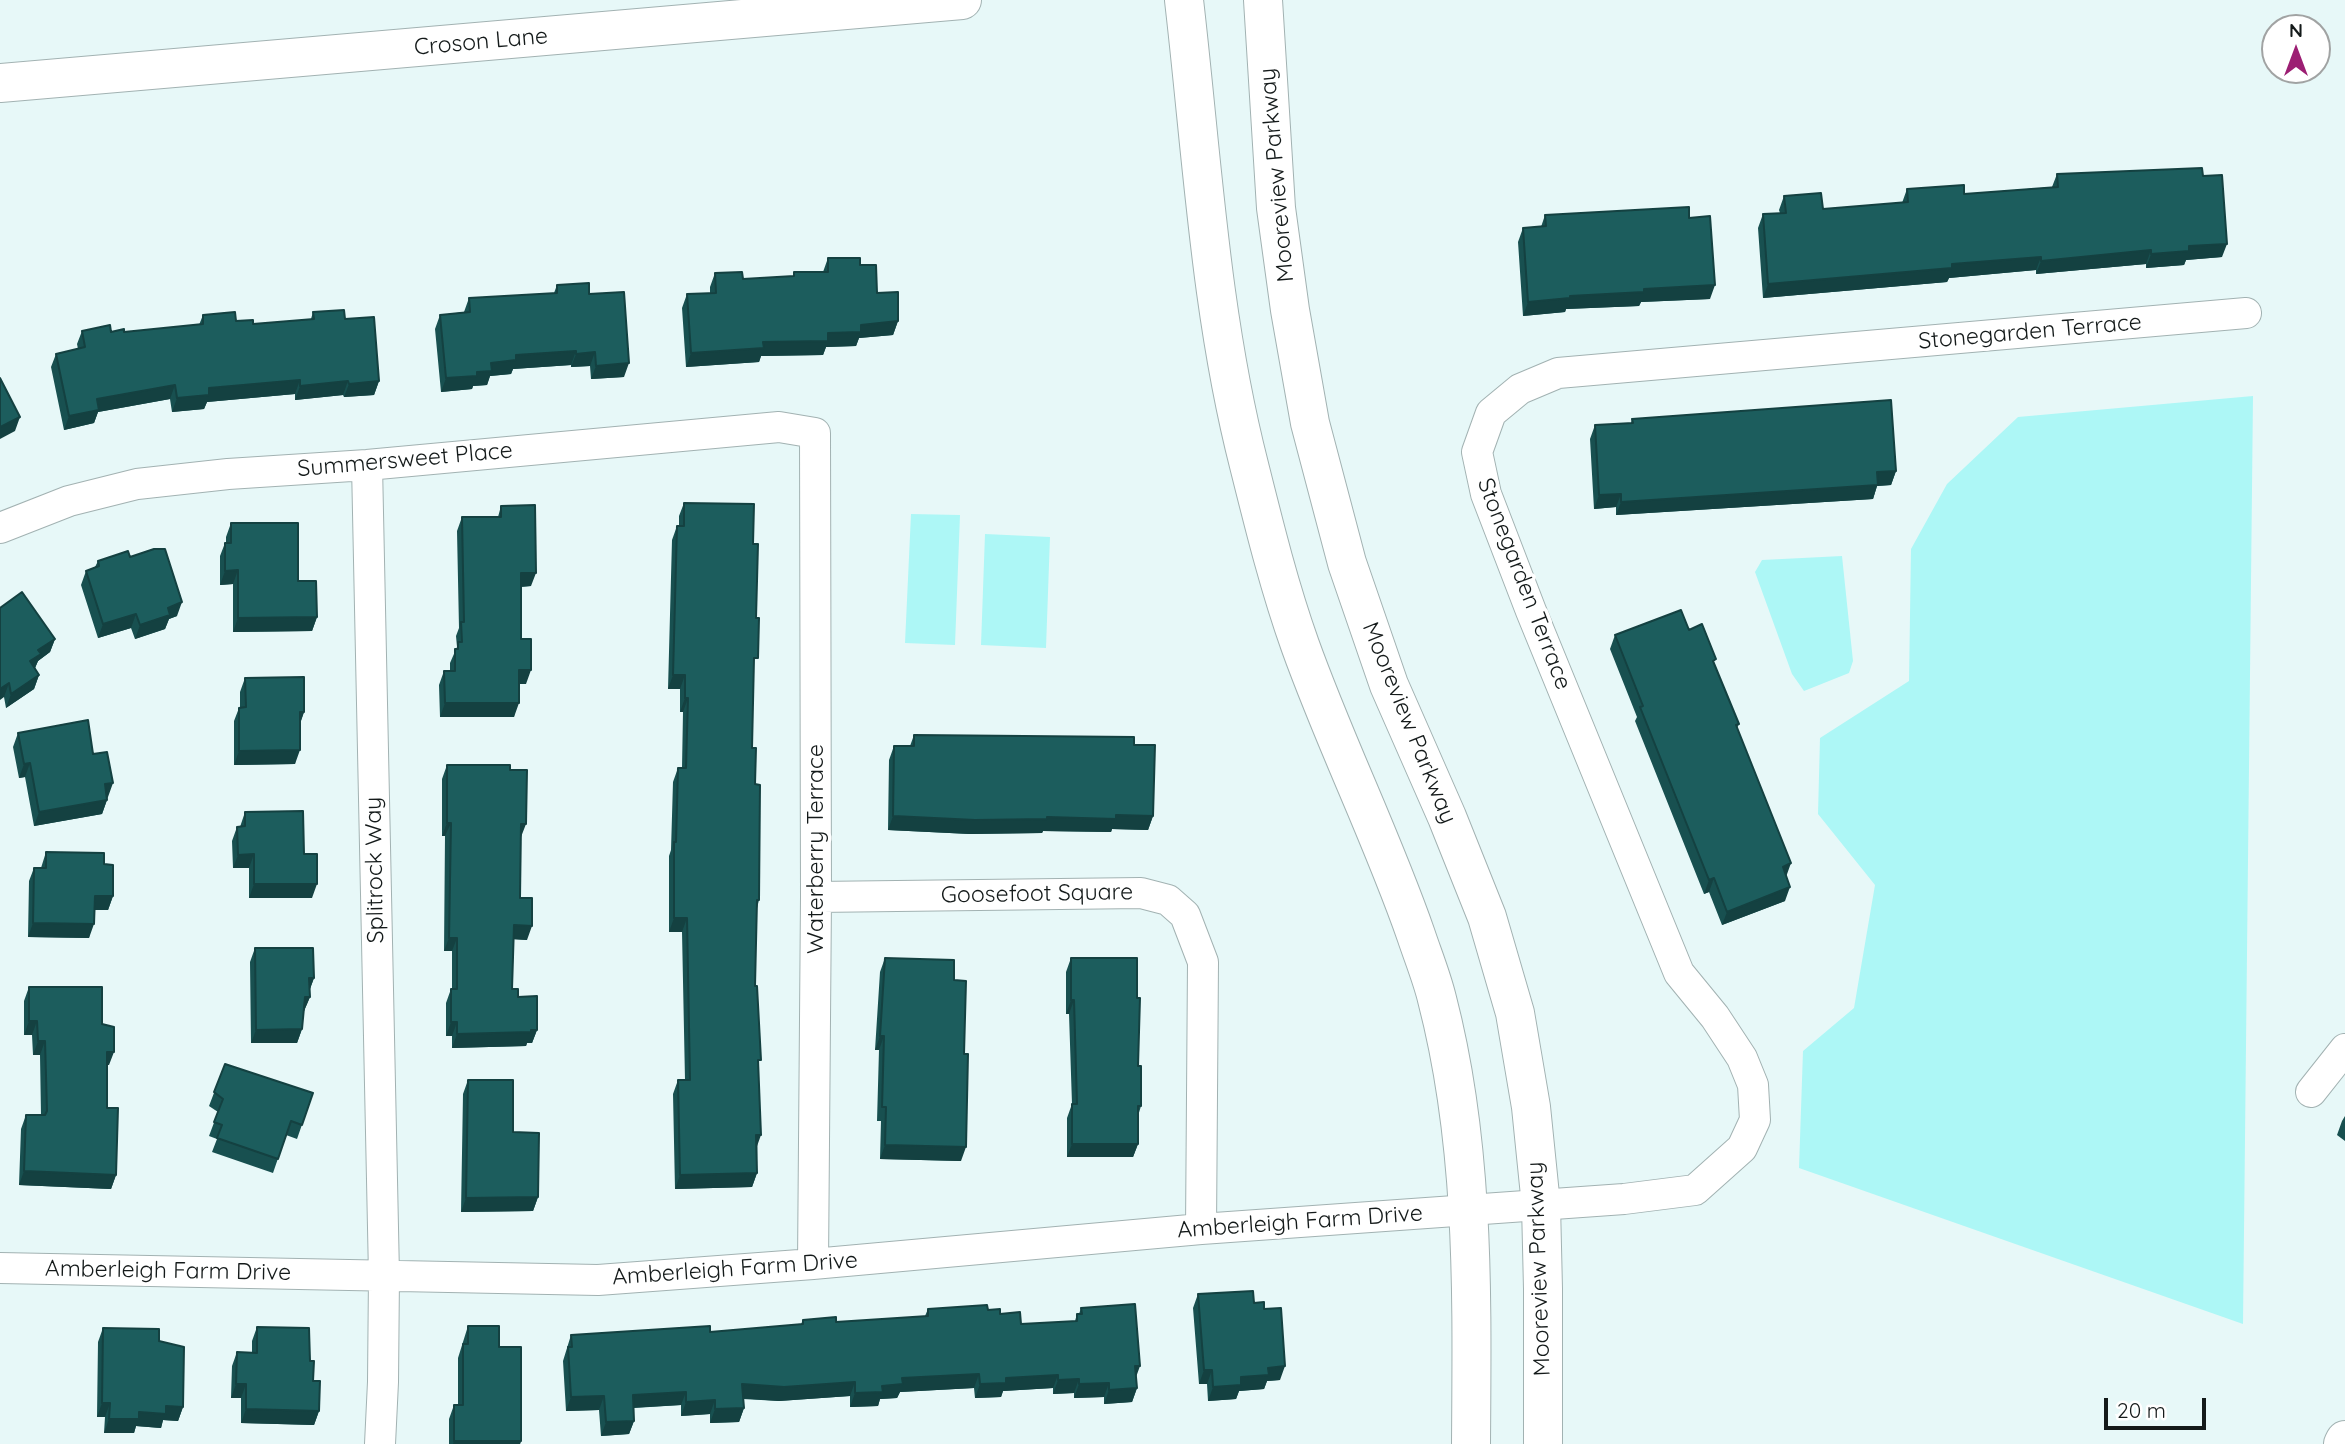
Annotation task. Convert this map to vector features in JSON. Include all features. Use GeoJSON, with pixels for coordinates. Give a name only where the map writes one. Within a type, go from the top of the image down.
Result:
{"type":"FeatureCollection","features":[{"type":"Feature","properties":{"kind":"main road","name":"Croson Lane"},"geometry":{"type":"LineString","coordinates":[[0,83],[962,0]]}},
{"type":"Feature","properties":{"kind":"main road"},"geometry":{"type":"LineString","coordinates":[[1184,0],[1203,192],[1214,272],[1231,382],[1248,462],[1299,643],[1397,879],[1436,995],[1454,1072],[1468,1212],[1472,1286],[1471,1444]]}},
{"type":"Feature","properties":{"kind":"main road","name":"Mooreview Parkway"},"geometry":{"type":"LineString","coordinates":[[1263,0],[1276,208],[1290,310],[1310,423],[1347,563],[1389,685],[1487,917],[1515,1013],[1531,1107],[1541,1205],[1543,1444]]}},
{"type":"Feature","properties":{"kind":"street","name":"Stonegarden Terrace"},"geometry":{"type":"LineString","coordinates":[[1468,1212],[1624,1199],[1695,1190],[1742,1148],[1755,1119],[1753,1085],[1742,1058],[1679,973],[1486,494],[1477,452],[1491,413],[1520,389],[1558,373],[2246,313]]}},
{"type":"Feature","properties":{"kind":"street","name":"Summersweet Place"},"geometry":{"type":"LineString","coordinates":[[0,528],[69,501],[137,484],[779,427],[815,433]]}},
{"type":"Feature","properties":{"kind":"street","name":"Waterberry Terrace"},"geometry":{"type":"LineString","coordinates":[[813,1264],[816,897],[815,433]]}},
{"type":"Feature","properties":{"kind":"street","name":"Splitrock Way"},"geometry":{"type":"LineString","coordinates":[[367,464],[384,1275],[380,1444]]}},
{"type":"Feature","properties":{"kind":"street","name":"Goosefoot Square"},"geometry":{"type":"LineString","coordinates":[[816,897],[1141,893],[1168,900],[1185,915],[1203,962],[1201,1229]]}},
{"type":"Feature","properties":{"kind":"street"},"geometry":{"type":"LineString","coordinates":[[2311,1092],[2345,1049]]}},
{"type":"Feature","properties":{"kind":"street","name":"Amberleigh Farm Drive"},"geometry":{"type":"LineString","coordinates":[[0,1268],[598,1280],[813,1264],[1201,1229],[1406,1213],[1468,1212]]}},
{"type":"Feature","properties":{"kind":"shaded area"},"geometry":{"type":"Polygon","coordinates":[[[2253,396],[2243,1324],[1799,1168],[1803,1051],[1854,1008],[1875,885],[1818,814],[1820,738],[1909,681],[1911,549],[1947,484],[2018,417],[2253,396]]]}},
{"type":"Feature","properties":{"kind":"shaded area"},"geometry":{"type":"Polygon","coordinates":[[[911,514],[960,515],[955,645],[905,643],[911,514]]]}},
{"type":"Feature","properties":{"kind":"shaded area"},"geometry":{"type":"Polygon","coordinates":[[[985,534],[1050,537],[1046,648],[981,645],[985,534]]]}},
{"type":"Feature","properties":{"kind":"shaded area"},"geometry":{"type":"Polygon","coordinates":[[[1842,556],[1853,661],[1849,673],[1804,691],[1792,674],[1755,572],[1762,560],[1842,556]]]}},
{"type":"Feature","properties":{"kind":"building"},"geometry":{"type":"Polygon","coordinates":[[[2202,168],[2203,176],[2222,175],[2227,244],[2189,246],[2189,251],[2151,254],[2151,250],[2041,261],[2041,257],[1952,264],[1952,268],[1768,284],[1763,214],[1786,213],[1784,196],[1821,193],[1823,209],[1908,202],[1907,189],[1964,185],[1964,194],[2058,187],[2057,174],[2202,168]]]}},
{"type":"Feature","properties":{"kind":"building"},"geometry":{"type":"Polygon","coordinates":[[[1689,207],[1689,218],[1710,216],[1715,285],[1644,289],[1644,292],[1570,296],[1528,302],[1523,228],[1546,226],[1545,215],[1689,207]]]}},
{"type":"Feature","properties":{"kind":"building"},"geometry":{"type":"Polygon","coordinates":[[[828,258],[860,258],[860,265],[876,265],[877,293],[898,292],[898,321],[861,325],[861,332],[828,333],[828,341],[763,342],[764,348],[691,353],[687,294],[716,293],[715,273],[742,272],[743,279],[794,276],[794,272],[828,272],[828,258]]]}},
{"type":"Feature","properties":{"kind":"building"},"geometry":{"type":"Polygon","coordinates":[[[589,283],[589,294],[624,292],[629,363],[596,366],[595,352],[516,355],[516,360],[491,363],[492,371],[477,372],[477,376],[446,378],[440,315],[470,312],[469,298],[557,293],[557,285],[589,283]]]}},
{"type":"Feature","properties":{"kind":"building"},"geometry":{"type":"Polygon","coordinates":[[[344,310],[345,319],[374,317],[379,381],[300,386],[300,380],[209,388],[209,395],[177,398],[175,385],[97,399],[99,410],[69,416],[56,354],[85,347],[82,331],[110,325],[111,332],[124,329],[124,332],[203,324],[203,315],[235,312],[236,321],[253,320],[253,324],[314,319],[313,312],[344,310]]]}},
{"type":"Feature","properties":{"kind":"building"},"geometry":{"type":"Polygon","coordinates":[[[0,378],[20,417],[0,427],[0,378]]]}},
{"type":"Feature","properties":{"kind":"building"},"geometry":{"type":"Polygon","coordinates":[[[1891,400],[1896,471],[1877,472],[1878,485],[1621,502],[1621,494],[1599,495],[1595,425],[1633,423],[1632,419],[1891,400]]]}},
{"type":"Feature","properties":{"kind":"building"},"geometry":{"type":"Polygon","coordinates":[[[684,503],[754,504],[753,544],[758,544],[756,618],[759,618],[758,658],[754,658],[752,748],[756,748],[755,784],[760,785],[755,986],[761,1060],[758,1060],[761,1135],[756,1135],[757,1173],[680,1175],[678,1080],[690,1080],[687,918],[674,918],[674,842],[678,768],[686,768],[688,698],[685,698],[685,675],[673,675],[677,526],[684,526],[684,503]]]}},
{"type":"Feature","properties":{"kind":"building"},"geometry":{"type":"Polygon","coordinates":[[[535,505],[536,573],[521,573],[521,639],[531,639],[531,670],[519,670],[519,703],[445,703],[444,671],[455,671],[455,649],[458,649],[458,642],[462,642],[461,622],[464,622],[462,517],[501,517],[501,506],[535,505]]]}},
{"type":"Feature","properties":{"kind":"building"},"geometry":{"type":"Polygon","coordinates":[[[231,523],[298,523],[298,581],[316,581],[317,617],[238,618],[238,570],[225,571],[225,543],[231,543],[231,523]]]}},
{"type":"Feature","properties":{"kind":"building"},"geometry":{"type":"Polygon","coordinates":[[[154,549],[165,549],[182,602],[168,608],[170,615],[140,625],[136,614],[103,624],[86,571],[99,566],[98,561],[128,551],[130,557],[154,549]]]}},
{"type":"Feature","properties":{"kind":"building"},"geometry":{"type":"Polygon","coordinates":[[[22,592],[55,639],[38,650],[41,654],[30,661],[39,675],[11,694],[9,683],[0,689],[0,608],[22,592]]]}},
{"type":"Feature","properties":{"kind":"building"},"geometry":{"type":"Polygon","coordinates":[[[1681,610],[1689,630],[1702,624],[1716,659],[1713,661],[1739,724],[1736,725],[1791,863],[1783,867],[1790,887],[1727,912],[1714,878],[1709,880],[1640,707],[1643,706],[1615,635],[1681,610]]]}},
{"type":"Feature","properties":{"kind":"building"},"geometry":{"type":"Polygon","coordinates":[[[304,677],[300,750],[239,751],[239,708],[246,707],[245,678],[304,677]]]}},
{"type":"Feature","properties":{"kind":"building"},"geometry":{"type":"Polygon","coordinates":[[[88,720],[93,754],[107,752],[113,783],[105,784],[107,800],[39,812],[30,763],[24,764],[18,733],[88,720]]]}},
{"type":"Feature","properties":{"kind":"building"},"geometry":{"type":"Polygon","coordinates":[[[914,735],[1134,737],[1134,745],[1155,745],[1153,816],[1116,815],[1116,819],[1047,817],[975,820],[893,816],[894,746],[914,746],[914,735]]]}},
{"type":"Feature","properties":{"kind":"building"},"geometry":{"type":"Polygon","coordinates":[[[447,765],[510,765],[510,770],[527,770],[526,824],[521,824],[520,898],[532,898],[532,926],[514,925],[512,989],[518,989],[518,997],[537,996],[537,1030],[531,1032],[457,1034],[457,1022],[451,1022],[451,989],[457,989],[457,938],[449,938],[451,823],[447,823],[447,765]]]}},
{"type":"Feature","properties":{"kind":"building"},"geometry":{"type":"Polygon","coordinates":[[[303,811],[304,854],[317,854],[317,884],[254,884],[254,854],[238,855],[237,827],[245,826],[245,812],[303,811]]]}},
{"type":"Feature","properties":{"kind":"building"},"geometry":{"type":"Polygon","coordinates":[[[46,852],[104,853],[104,864],[113,865],[113,896],[95,896],[94,924],[33,923],[34,868],[46,868],[46,852]]]}},
{"type":"Feature","properties":{"kind":"building"},"geometry":{"type":"Polygon","coordinates":[[[255,948],[313,948],[314,978],[309,978],[310,997],[305,997],[302,1029],[256,1030],[255,948]]]}},
{"type":"Feature","properties":{"kind":"building"},"geometry":{"type":"Polygon","coordinates":[[[885,958],[954,960],[954,980],[966,981],[966,1147],[885,1145],[886,1107],[882,1107],[884,1036],[880,1036],[885,958]]]}},
{"type":"Feature","properties":{"kind":"building"},"geometry":{"type":"Polygon","coordinates":[[[1071,958],[1137,958],[1137,998],[1140,998],[1138,1066],[1141,1066],[1138,1144],[1072,1144],[1072,1104],[1077,1104],[1071,958]]]}},
{"type":"Feature","properties":{"kind":"building"},"geometry":{"type":"Polygon","coordinates":[[[29,987],[102,987],[102,1024],[114,1027],[114,1052],[107,1052],[107,1108],[118,1108],[116,1175],[24,1171],[26,1115],[45,1115],[47,1111],[45,1041],[38,1041],[37,1021],[29,1021],[29,987]]]}},
{"type":"Feature","properties":{"kind":"building"},"geometry":{"type":"Polygon","coordinates":[[[225,1064],[313,1093],[302,1125],[291,1121],[278,1159],[217,1138],[222,1125],[214,1122],[223,1099],[214,1092],[225,1064]]]}},
{"type":"Feature","properties":{"kind":"building"},"geometry":{"type":"Polygon","coordinates":[[[468,1080],[513,1080],[513,1132],[539,1133],[538,1197],[466,1198],[468,1080]]]}},
{"type":"Feature","properties":{"kind":"building"},"geometry":{"type":"Polygon","coordinates":[[[1253,1291],[1254,1303],[1264,1302],[1264,1309],[1281,1308],[1285,1366],[1268,1368],[1269,1375],[1241,1377],[1241,1385],[1213,1387],[1212,1370],[1204,1370],[1198,1294],[1253,1291]]]}},
{"type":"Feature","properties":{"kind":"building"},"geometry":{"type":"Polygon","coordinates":[[[1135,1304],[1140,1366],[1135,1366],[1137,1388],[1109,1390],[1109,1383],[1079,1384],[1079,1379],[1058,1380],[1058,1375],[1006,1378],[1006,1383],[980,1384],[979,1374],[902,1378],[903,1384],[882,1386],[883,1392],[855,1393],[855,1382],[784,1387],[742,1384],[744,1408],[715,1409],[715,1400],[686,1402],[686,1392],[633,1395],[634,1421],[606,1422],[604,1396],[571,1397],[568,1347],[572,1347],[571,1335],[710,1326],[710,1332],[803,1324],[803,1320],[836,1317],[836,1322],[928,1316],[928,1309],[987,1305],[988,1310],[1000,1309],[1000,1314],[1020,1312],[1021,1324],[1077,1321],[1077,1314],[1082,1314],[1081,1308],[1135,1304]]]}},
{"type":"Feature","properties":{"kind":"building"},"geometry":{"type":"Polygon","coordinates":[[[468,1326],[499,1326],[499,1347],[521,1347],[521,1441],[454,1441],[454,1405],[463,1405],[463,1344],[468,1344],[468,1326]]]}},
{"type":"Feature","properties":{"kind":"building"},"geometry":{"type":"Polygon","coordinates":[[[257,1327],[309,1328],[310,1361],[314,1361],[313,1381],[320,1381],[319,1411],[246,1409],[246,1384],[236,1384],[237,1352],[257,1353],[257,1327]]]}},
{"type":"Feature","properties":{"kind":"building"},"geometry":{"type":"Polygon","coordinates":[[[103,1328],[159,1329],[159,1341],[184,1347],[183,1407],[166,1406],[166,1414],[139,1412],[139,1419],[109,1419],[110,1403],[102,1403],[103,1328]]]}}]}
